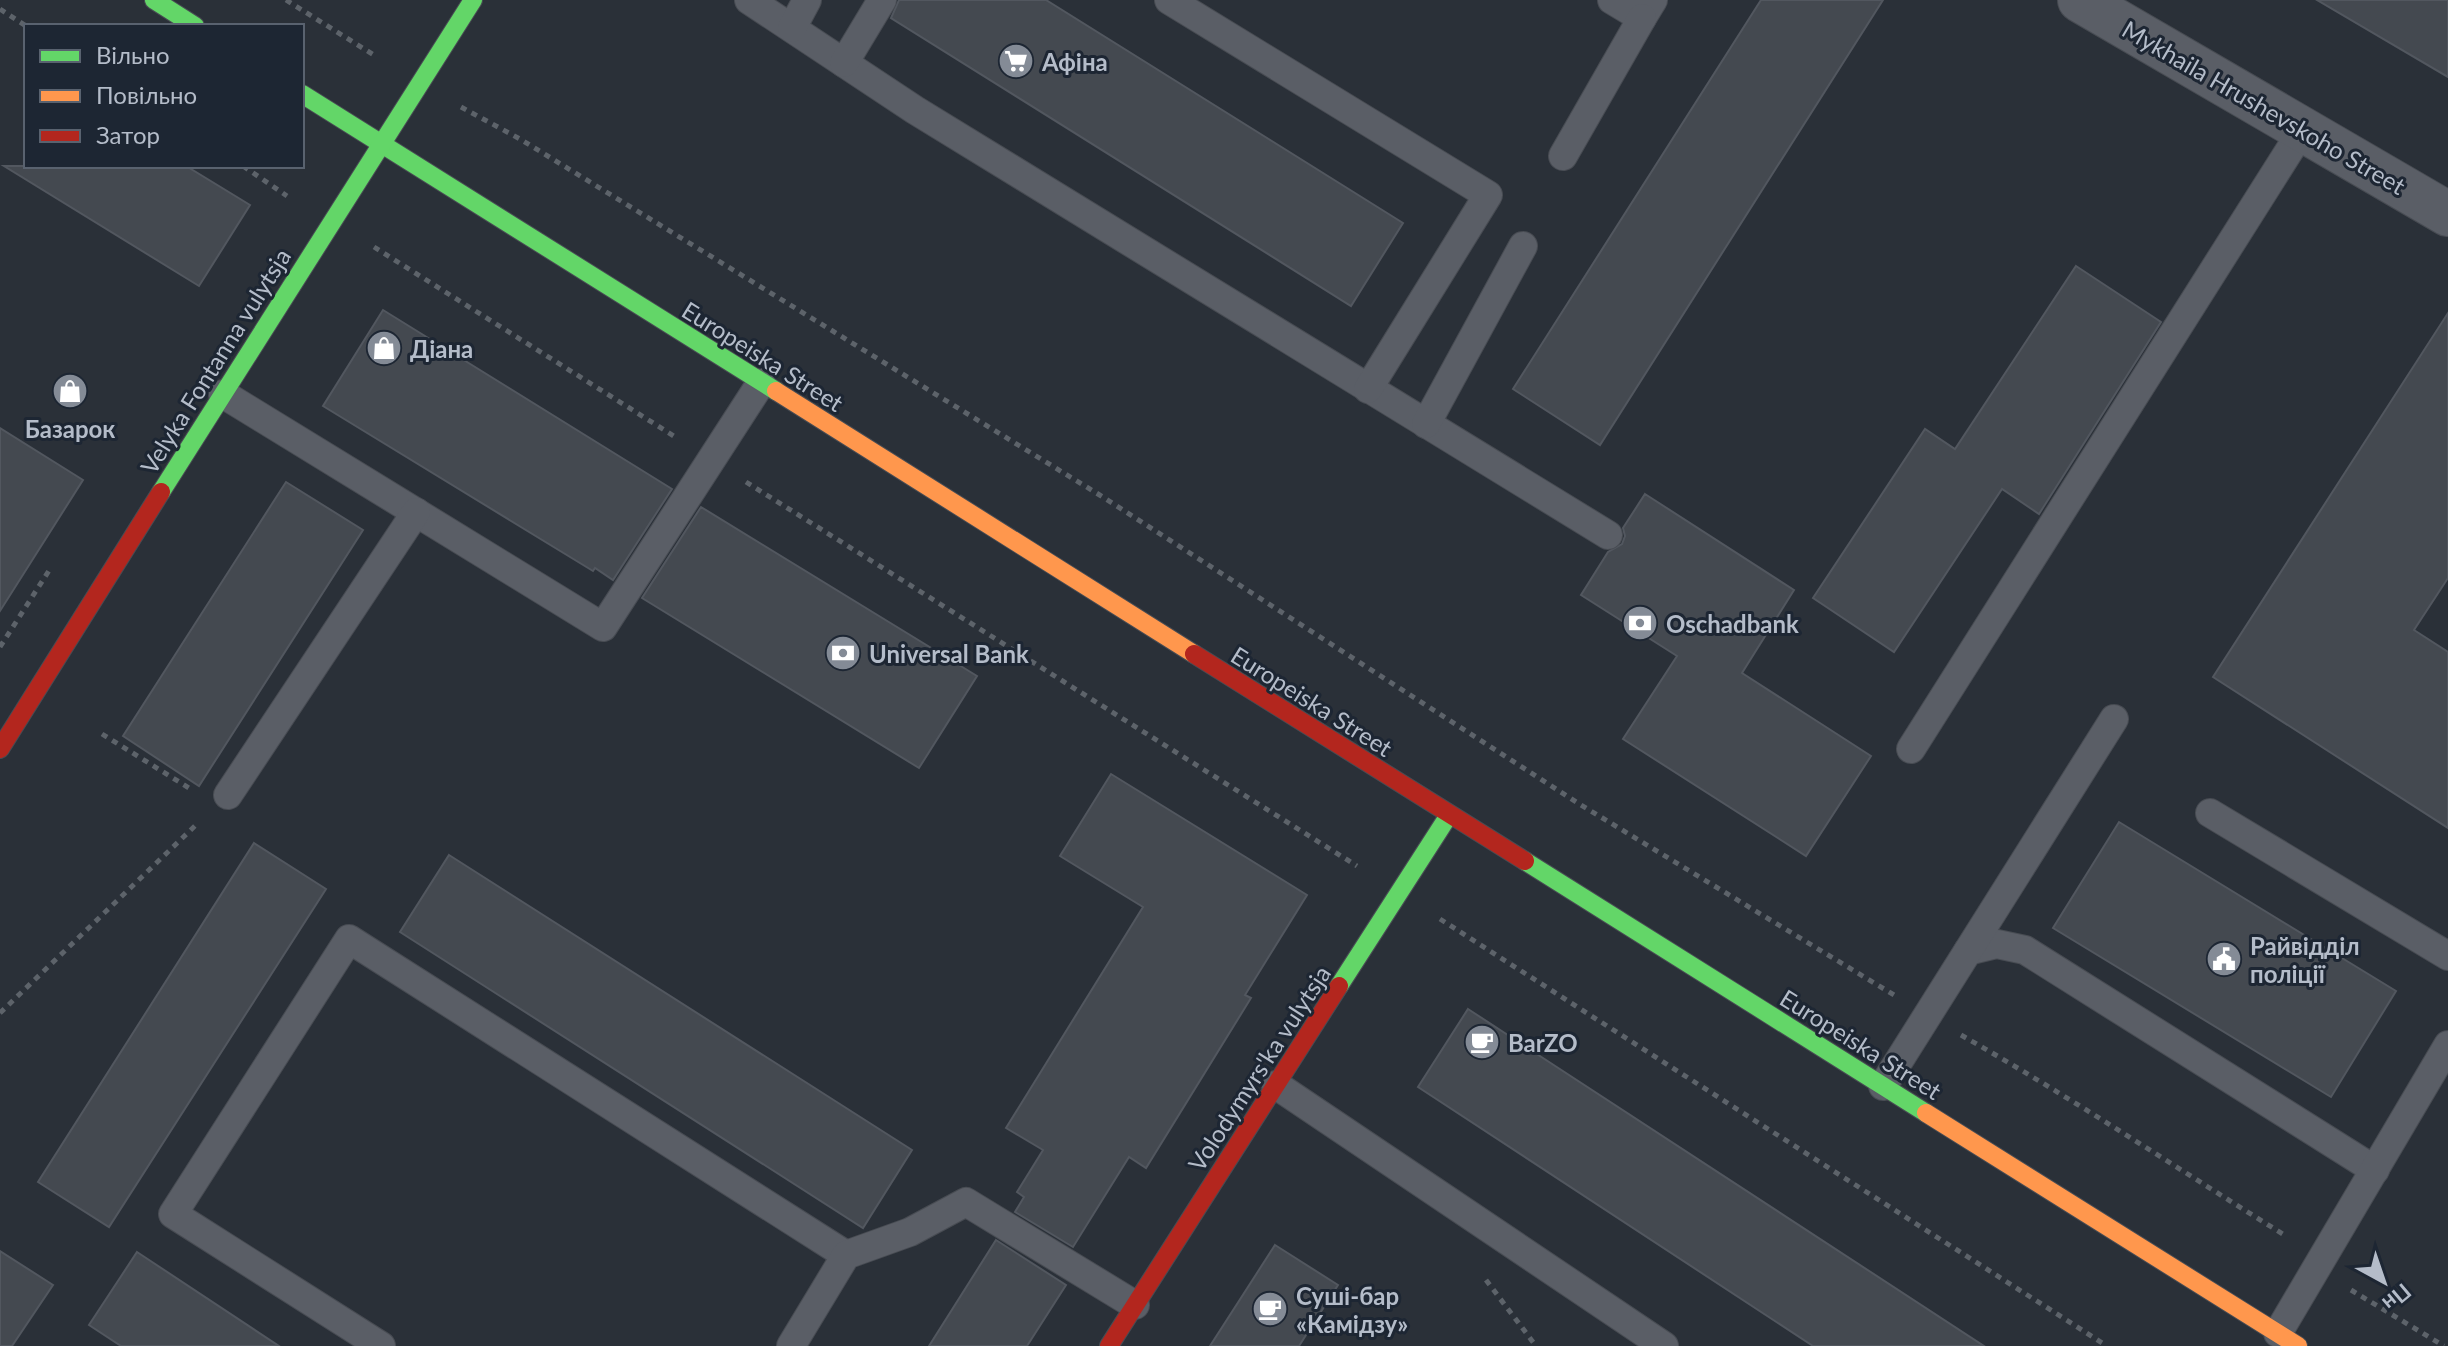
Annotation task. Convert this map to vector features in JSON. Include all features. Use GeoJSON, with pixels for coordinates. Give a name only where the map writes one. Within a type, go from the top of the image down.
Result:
{"type":"FeatureCollection","features":[{"type":"Feature","properties":{"kind":"main road"},"geometry":{"type":"LineString","coordinates":[[154,0],[192,24]]}},
{"type":"Feature","properties":{"kind":"main road","name":"Velyka Fontanna vulytsja"},"geometry":{"type":"LineString","coordinates":[[0,749],[473,0]]}},
{"type":"Feature","properties":{"kind":"main road","name":"Europeiska Street"},"geometry":{"type":"LineString","coordinates":[[304,95],[2288,1340]]}},
{"type":"Feature","properties":{"kind":"main road","name":"Volodymyrs'ka vulytsja"},"geometry":{"type":"LineString","coordinates":[[1109,1346],[1449,815]]}},
{"type":"Feature","properties":{"kind":"street","name":"Mykhaila Hrushevskoho Street"},"geometry":{"type":"LineString","coordinates":[[2080,0],[2448,214]]}},
{"type":"Feature","properties":{"kind":"lane"},"geometry":{"type":"LineString","coordinates":[[749,0],[928,118],[1608,535]]}},
{"type":"Feature","properties":{"kind":"lane"},"geometry":{"type":"LineString","coordinates":[[792,28],[807,0]]}},
{"type":"Feature","properties":{"kind":"lane"},"geometry":{"type":"LineString","coordinates":[[844,63],[882,0]]}},
{"type":"Feature","properties":{"kind":"lane"},"geometry":{"type":"LineString","coordinates":[[1169,0],[1488,195],[1368,389]]}},
{"type":"Feature","properties":{"kind":"lane"},"geometry":{"type":"LineString","coordinates":[[1563,156],[1647,9],[1612,0]]}},
{"type":"Feature","properties":{"kind":"lane"},"geometry":{"type":"LineString","coordinates":[[1911,749],[2303,129]]}},
{"type":"Feature","properties":{"kind":"lane"},"geometry":{"type":"LineString","coordinates":[[1426,424],[1523,246]]}},
{"type":"Feature","properties":{"kind":"lane"},"geometry":{"type":"LineString","coordinates":[[223,394],[603,627],[761,383]]}},
{"type":"Feature","properties":{"kind":"lane"},"geometry":{"type":"LineString","coordinates":[[228,795],[416,512]]}},
{"type":"Feature","properties":{"kind":"lane"},"geometry":{"type":"LineString","coordinates":[[1883,1086],[2114,719]]}},
{"type":"Feature","properties":{"kind":"lane"},"geometry":{"type":"LineString","coordinates":[[2210,813],[2448,956]]}},
{"type":"Feature","properties":{"kind":"lane"},"geometry":{"type":"LineString","coordinates":[[381,1346],[173,1214],[349,939],[846,1255]]}},
{"type":"Feature","properties":{"kind":"lane"},"geometry":{"type":"LineString","coordinates":[[1968,951],[1997,944],[2025,950],[2375,1170]]}},
{"type":"Feature","properties":{"kind":"lane"},"geometry":{"type":"LineString","coordinates":[[2288,1340],[2322,1258],[2448,1045]]}},
{"type":"Feature","properties":{"kind":"lane"},"geometry":{"type":"LineString","coordinates":[[1276,1085],[1664,1346]]}},
{"type":"Feature","properties":{"kind":"lane"},"geometry":{"type":"LineString","coordinates":[[791,1346],[846,1255],[910,1232],[966,1202],[1135,1305]]}},
{"type":"Feature","properties":{"kind":"path"},"geometry":{"type":"LineString","coordinates":[[286,0],[418,83],[533,147],[1098,494],[1581,805],[2031,1075],[2322,1258],[2349,1289],[2444,1346]]}},
{"type":"Feature","properties":{"kind":"path"},"geometry":{"type":"LineString","coordinates":[[0,9],[24,25]]}},
{"type":"Feature","properties":{"kind":"path"},"geometry":{"type":"LineString","coordinates":[[246,168],[1399,893],[2107,1346]]}},
{"type":"Feature","properties":{"kind":"path"},"geometry":{"type":"LineString","coordinates":[[279,208],[288,195]]}},
{"type":"Feature","properties":{"kind":"path"},"geometry":{"type":"LineString","coordinates":[[0,647],[51,567]]}},
{"type":"Feature","properties":{"kind":"path"},"geometry":{"type":"LineString","coordinates":[[102,734],[199,794],[228,795]]}},
{"type":"Feature","properties":{"kind":"path"},"geometry":{"type":"LineString","coordinates":[[0,1013],[228,795]]}},
{"type":"Feature","properties":{"kind":"building"},"geometry":{"type":"Polygon","coordinates":[[[899,0],[1046,0],[1403,223],[1351,306],[891,18],[899,0]]]}},
{"type":"Feature","properties":{"kind":"building"},"geometry":{"type":"Polygon","coordinates":[[[1761,0],[1883,0],[1600,445],[1513,389],[1761,0]]]}},
{"type":"Feature","properties":{"kind":"building"},"geometry":{"type":"Polygon","coordinates":[[[2317,0],[2448,0],[2448,77],[2317,0]]]}},
{"type":"Feature","properties":{"kind":"building"},"geometry":{"type":"Polygon","coordinates":[[[4,166],[189,168],[250,205],[199,286],[4,166]]]}},
{"type":"Feature","properties":{"kind":"building"},"geometry":{"type":"Polygon","coordinates":[[[2076,266],[2161,322],[2039,514],[2002,489],[1894,652],[1813,598],[1925,429],[1955,449],[2076,266]]]}},
{"type":"Feature","properties":{"kind":"building"},"geometry":{"type":"Polygon","coordinates":[[[383,310],[672,489],[613,580],[595,568],[593,571],[323,406],[383,310]]]}},
{"type":"Feature","properties":{"kind":"building"},"geometry":{"type":"Polygon","coordinates":[[[2448,313],[2448,578],[2414,630],[2448,652],[2448,828],[2213,677],[2448,313]]]}},
{"type":"Feature","properties":{"kind":"building"},"geometry":{"type":"Polygon","coordinates":[[[0,428],[83,480],[0,611],[0,428]]]}},
{"type":"Feature","properties":{"kind":"building"},"geometry":{"type":"Polygon","coordinates":[[[286,482],[363,530],[199,786],[123,736],[286,482]]]}},
{"type":"Feature","properties":{"kind":"building"},"geometry":{"type":"Polygon","coordinates":[[[1645,494],[1794,590],[1742,673],[1871,756],[1806,856],[1623,739],[1677,656],[1581,595],[1608,552],[1622,544],[1625,536],[1623,528],[1645,494]]]}},
{"type":"Feature","properties":{"kind":"building"},"geometry":{"type":"Polygon","coordinates":[[[701,507],[977,676],[919,768],[642,598],[701,507]]]}},
{"type":"Feature","properties":{"kind":"building"},"geometry":{"type":"Polygon","coordinates":[[[1111,774],[1307,895],[1245,995],[1251,998],[1146,1168],[1129,1157],[1073,1247],[1015,1212],[1024,1197],[1017,1192],[1043,1150],[1006,1128],[1143,907],[1060,856],[1111,774]]]}},
{"type":"Feature","properties":{"kind":"building","name":"Райвідділ поліції"},"geometry":{"type":"Polygon","coordinates":[[[2119,822],[2396,991],[2331,1097],[2053,928],[2119,822]]]}},
{"type":"Feature","properties":{"kind":"building"},"geometry":{"type":"Polygon","coordinates":[[[254,843],[326,889],[109,1227],[38,1182],[254,843]]]}},
{"type":"Feature","properties":{"kind":"building"},"geometry":{"type":"Polygon","coordinates":[[[449,855],[912,1150],[863,1228],[400,932],[449,855]]]}},
{"type":"Feature","properties":{"kind":"building"},"geometry":{"type":"Polygon","coordinates":[[[1468,1009],[1984,1346],[1813,1346],[1418,1087],[1468,1009]]]}},
{"type":"Feature","properties":{"kind":"building"},"geometry":{"type":"Polygon","coordinates":[[[996,1240],[1066,1285],[1027,1346],[929,1346],[996,1240]]]}},
{"type":"Feature","properties":{"kind":"building"},"geometry":{"type":"Polygon","coordinates":[[[1275,1245],[1338,1285],[1299,1346],[1210,1346],[1275,1245]]]}},
{"type":"Feature","properties":{"kind":"building"},"geometry":{"type":"Polygon","coordinates":[[[0,1251],[53,1285],[12,1346],[0,1346],[0,1251]]]}},
{"type":"Feature","properties":{"kind":"building"},"geometry":{"type":"Polygon","coordinates":[[[137,1252],[279,1346],[121,1346],[89,1325],[137,1252]]]}},
{"type":"Feature","properties":{"kind":"traffic: fast"},"geometry":{"type":"LineString","coordinates":[[154,0],[192,24]]}},
{"type":"Feature","properties":{"kind":"traffic: fast"},"geometry":{"type":"LineString","coordinates":[[161,492],[473,0]]}},
{"type":"Feature","properties":{"kind":"traffic: fast"},"geometry":{"type":"LineString","coordinates":[[304,95],[776,391]]}},
{"type":"Feature","properties":{"kind":"traffic: fast"},"geometry":{"type":"LineString","coordinates":[[1339,986],[1449,815]]}},
{"type":"Feature","properties":{"kind":"traffic: fast"},"geometry":{"type":"LineString","coordinates":[[1525,861],[1926,1113]]}},
{"type":"Feature","properties":{"kind":"traffic: slow"},"geometry":{"type":"LineString","coordinates":[[776,391],[1194,654]]}},
{"type":"Feature","properties":{"kind":"traffic: slow"},"geometry":{"type":"LineString","coordinates":[[1926,1113],[2298,1346]]}},
{"type":"Feature","properties":{"kind":"traffic: jam"},"geometry":{"type":"LineString","coordinates":[[0,749],[161,492]]}},
{"type":"Feature","properties":{"kind":"traffic: jam"},"geometry":{"type":"LineString","coordinates":[[1194,654],[1525,861]]}},
{"type":"Feature","properties":{"kind":"traffic: jam"},"geometry":{"type":"LineString","coordinates":[[1109,1346],[1339,986]]}},
{"type":"Feature","properties":{"kind":"place","name":"Афіна"},"geometry":{"type":"Point","coordinates":[1016,61]}},
{"type":"Feature","properties":{"kind":"place","name":"Діана"},"geometry":{"type":"Point","coordinates":[384,348]}},
{"type":"Feature","properties":{"kind":"place","name":"Базарок"},"geometry":{"type":"Point","coordinates":[70,391]}},
{"type":"Feature","properties":{"kind":"place","name":"Oschadbank"},"geometry":{"type":"Point","coordinates":[1640,623]}},
{"type":"Feature","properties":{"kind":"place","name":"Universal Bank"},"geometry":{"type":"Point","coordinates":[843,653]}},
{"type":"Feature","properties":{"kind":"place","name":"Райвідділ поліції"},"geometry":{"type":"Point","coordinates":[2224,959]}},
{"type":"Feature","properties":{"kind":"place","name":"BarZO"},"geometry":{"type":"Point","coordinates":[1482,1042]}},
{"type":"Feature","properties":{"kind":"place","name":"Суші-бар «Камідзу»"},"geometry":{"type":"Point","coordinates":[1270,1309]}}]}
